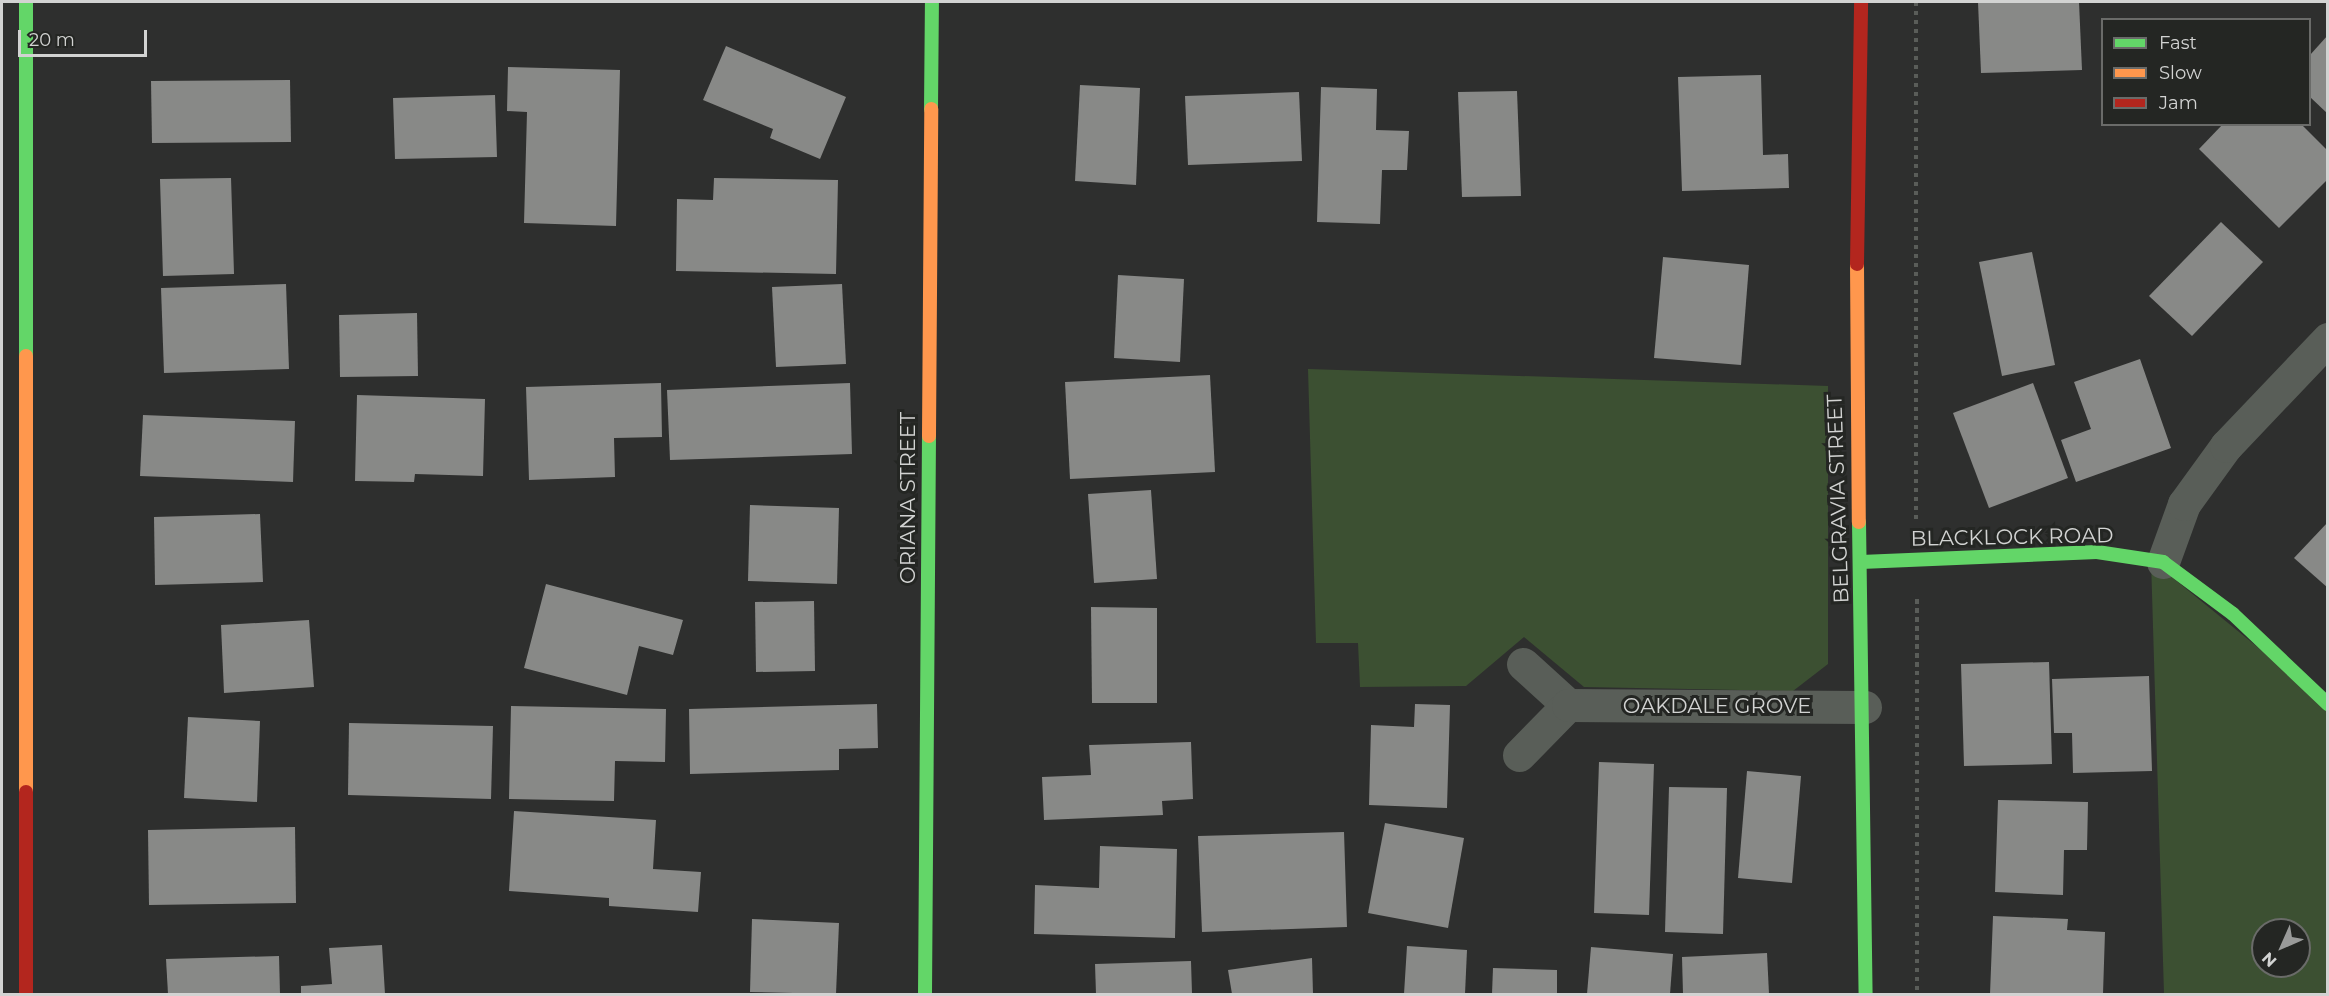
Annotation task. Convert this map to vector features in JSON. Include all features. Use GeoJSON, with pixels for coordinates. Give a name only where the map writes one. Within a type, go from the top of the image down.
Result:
{"type":"FeatureCollection","features":[{"type":"Feature","properties":{"kind":"street"},"geometry":{"type":"LineString","coordinates":[[26,2],[26,994]]}},
{"type":"Feature","properties":{"kind":"street","name":"ORIANA STREET"},"geometry":{"type":"LineString","coordinates":[[926,994],[932,2]]}},
{"type":"Feature","properties":{"kind":"street","name":"BELGRAVIA STREET"},"geometry":{"type":"LineString","coordinates":[[1861,2],[1855,371],[1865,707],[1866,994]]}},
{"type":"Feature","properties":{"kind":"street"},"geometry":{"type":"LineString","coordinates":[[2163,562],[2184,504],[2226,446],[2328,339]]}},
{"type":"Feature","properties":{"kind":"street","name":"BLACKLOCK ROAD"},"geometry":{"type":"LineString","coordinates":[[1861,562],[2097,552],[2163,562],[2233,614],[2328,704]]}},
{"type":"Feature","properties":{"kind":"street"},"geometry":{"type":"LineString","coordinates":[[1519,755],[1568,705],[1523,664]]}},
{"type":"Feature","properties":{"kind":"street","name":"OAKDALE GROVE"},"geometry":{"type":"LineString","coordinates":[[1568,705],[1865,707]]}},
{"type":"Feature","properties":{"kind":"path"},"geometry":{"type":"LineString","coordinates":[[1916,2],[1917,994]]}},
{"type":"Feature","properties":{"kind":"green space"},"geometry":{"type":"Polygon","coordinates":[[[1308,369],[1828,386],[1828,664],[1793,691],[1584,687],[1524,637],[1466,686],[1360,687],[1358,643],[1316,643],[1308,369]]]}},
{"type":"Feature","properties":{"kind":"green space"},"geometry":{"type":"Polygon","coordinates":[[[2151,560],[2327,704],[2327,994],[2164,994],[2151,560]]]}},
{"type":"Feature","properties":{"kind":"building"},"geometry":{"type":"Polygon","coordinates":[[[1978,2],[2079,2],[2082,70],[1981,73],[1978,2]]]}},
{"type":"Feature","properties":{"kind":"building"},"geometry":{"type":"Polygon","coordinates":[[[2328,35],[2328,114],[2311,98],[2311,54],[2328,35]]]}},
{"type":"Feature","properties":{"kind":"building"},"geometry":{"type":"Polygon","coordinates":[[[726,46],[846,97],[820,159],[770,138],[773,129],[703,100],[726,46]]]}},
{"type":"Feature","properties":{"kind":"building"},"geometry":{"type":"Polygon","coordinates":[[[508,67],[620,70],[616,226],[524,223],[527,112],[507,111],[508,67]]]}},
{"type":"Feature","properties":{"kind":"building"},"geometry":{"type":"Polygon","coordinates":[[[1761,75],[1763,155],[1788,154],[1789,188],[1682,191],[1678,77],[1761,75]]]}},
{"type":"Feature","properties":{"kind":"building"},"geometry":{"type":"Polygon","coordinates":[[[290,80],[291,142],[152,143],[151,81],[290,80]]]}},
{"type":"Feature","properties":{"kind":"building"},"geometry":{"type":"Polygon","coordinates":[[[1080,85],[1140,88],[1136,185],[1075,181],[1080,85]]]}},
{"type":"Feature","properties":{"kind":"building"},"geometry":{"type":"Polygon","coordinates":[[[1321,87],[1377,89],[1376,130],[1409,131],[1407,170],[1382,170],[1380,224],[1317,222],[1321,87]]]}},
{"type":"Feature","properties":{"kind":"building"},"geometry":{"type":"Polygon","coordinates":[[[1517,91],[1521,196],[1462,197],[1458,92],[1517,91]]]}},
{"type":"Feature","properties":{"kind":"building"},"geometry":{"type":"Polygon","coordinates":[[[1299,92],[1302,161],[1188,165],[1185,96],[1299,92]]]}},
{"type":"Feature","properties":{"kind":"building"},"geometry":{"type":"Polygon","coordinates":[[[495,95],[497,157],[395,159],[393,98],[495,95]]]}},
{"type":"Feature","properties":{"kind":"building"},"geometry":{"type":"Polygon","coordinates":[[[2221,126],[2303,126],[2328,151],[2328,179],[2279,228],[2199,149],[2221,126]]]}},
{"type":"Feature","properties":{"kind":"building"},"geometry":{"type":"Polygon","coordinates":[[[231,178],[234,274],[163,276],[160,179],[231,178]]]}},
{"type":"Feature","properties":{"kind":"building"},"geometry":{"type":"Polygon","coordinates":[[[714,178],[838,180],[836,274],[676,271],[677,199],[713,200],[714,178]]]}},
{"type":"Feature","properties":{"kind":"building"},"geometry":{"type":"Polygon","coordinates":[[[2221,222],[2263,262],[2192,336],[2149,296],[2221,222]]]}},
{"type":"Feature","properties":{"kind":"building"},"geometry":{"type":"Polygon","coordinates":[[[2032,252],[2055,365],[2002,376],[1979,262],[2032,252]]]}},
{"type":"Feature","properties":{"kind":"building"},"geometry":{"type":"Polygon","coordinates":[[[1663,257],[1749,265],[1741,365],[1654,358],[1663,257]]]}},
{"type":"Feature","properties":{"kind":"building"},"geometry":{"type":"Polygon","coordinates":[[[1118,275],[1184,279],[1180,362],[1114,358],[1118,275]]]}},
{"type":"Feature","properties":{"kind":"building"},"geometry":{"type":"Polygon","coordinates":[[[286,284],[289,369],[164,373],[161,288],[286,284]]]}},
{"type":"Feature","properties":{"kind":"building"},"geometry":{"type":"Polygon","coordinates":[[[842,284],[846,364],[776,367],[772,287],[842,284]]]}},
{"type":"Feature","properties":{"kind":"building"},"geometry":{"type":"Polygon","coordinates":[[[417,313],[418,376],[340,377],[339,315],[417,313]]]}},
{"type":"Feature","properties":{"kind":"building"},"geometry":{"type":"Polygon","coordinates":[[[2140,359],[2171,448],[2076,482],[2061,440],[2091,429],[2074,382],[2140,359]]]}},
{"type":"Feature","properties":{"kind":"building"},"geometry":{"type":"Polygon","coordinates":[[[1210,375],[1215,472],[1070,479],[1065,382],[1210,375]]]}},
{"type":"Feature","properties":{"kind":"building"},"geometry":{"type":"Polygon","coordinates":[[[661,383],[662,437],[614,438],[615,477],[529,480],[526,387],[661,383]]]}},
{"type":"Feature","properties":{"kind":"building"},"geometry":{"type":"Polygon","coordinates":[[[850,383],[852,454],[670,460],[667,390],[850,383]]]}},
{"type":"Feature","properties":{"kind":"building"},"geometry":{"type":"Polygon","coordinates":[[[2033,383],[2068,478],[1989,508],[1953,413],[2033,383]]]}},
{"type":"Feature","properties":{"kind":"building"},"geometry":{"type":"Polygon","coordinates":[[[357,395],[485,399],[483,476],[415,474],[414,482],[355,481],[357,395]]]}},
{"type":"Feature","properties":{"kind":"building"},"geometry":{"type":"Polygon","coordinates":[[[143,415],[295,421],[293,482],[140,476],[143,415]]]}},
{"type":"Feature","properties":{"kind":"building"},"geometry":{"type":"Polygon","coordinates":[[[1151,490],[1157,579],[1094,583],[1088,494],[1151,490]]]}},
{"type":"Feature","properties":{"kind":"building"},"geometry":{"type":"Polygon","coordinates":[[[750,505],[839,508],[837,584],[748,581],[750,505]]]}},
{"type":"Feature","properties":{"kind":"building"},"geometry":{"type":"Polygon","coordinates":[[[260,514],[263,582],[155,585],[154,517],[260,514]]]}},
{"type":"Feature","properties":{"kind":"building"},"geometry":{"type":"Polygon","coordinates":[[[2328,522],[2328,588],[2294,558],[2328,522]]]}},
{"type":"Feature","properties":{"kind":"building"},"geometry":{"type":"Polygon","coordinates":[[[546,584],[683,620],[673,655],[639,646],[627,695],[524,668],[546,584]]]}},
{"type":"Feature","properties":{"kind":"building"},"geometry":{"type":"Polygon","coordinates":[[[814,601],[815,671],[756,672],[755,602],[814,601]]]}},
{"type":"Feature","properties":{"kind":"building"},"geometry":{"type":"Polygon","coordinates":[[[1091,607],[1157,608],[1157,703],[1092,703],[1091,607]]]}},
{"type":"Feature","properties":{"kind":"building"},"geometry":{"type":"Polygon","coordinates":[[[309,620],[314,687],[224,693],[221,625],[309,620]]]}},
{"type":"Feature","properties":{"kind":"building"},"geometry":{"type":"Polygon","coordinates":[[[2049,662],[2052,764],[1964,766],[1961,664],[2049,662]]]}},
{"type":"Feature","properties":{"kind":"building"},"geometry":{"type":"Polygon","coordinates":[[[2149,676],[2152,771],[2073,773],[2072,733],[2054,733],[2052,679],[2149,676]]]}},
{"type":"Feature","properties":{"kind":"building"},"geometry":{"type":"Polygon","coordinates":[[[877,704],[878,748],[839,749],[839,770],[690,774],[689,709],[877,704]]]}},
{"type":"Feature","properties":{"kind":"building"},"geometry":{"type":"Polygon","coordinates":[[[1415,704],[1450,705],[1447,808],[1369,805],[1371,725],[1414,727],[1415,704]]]}},
{"type":"Feature","properties":{"kind":"building"},"geometry":{"type":"Polygon","coordinates":[[[511,706],[666,709],[665,762],[615,761],[614,801],[509,799],[511,706]]]}},
{"type":"Feature","properties":{"kind":"building"},"geometry":{"type":"Polygon","coordinates":[[[188,717],[260,721],[257,802],[184,798],[188,717]]]}},
{"type":"Feature","properties":{"kind":"building"},"geometry":{"type":"Polygon","coordinates":[[[349,723],[493,726],[491,799],[348,795],[349,723]]]}},
{"type":"Feature","properties":{"kind":"building"},"geometry":{"type":"Polygon","coordinates":[[[1191,742],[1193,799],[1162,801],[1163,815],[1044,820],[1042,777],[1091,775],[1089,745],[1191,742]]]}},
{"type":"Feature","properties":{"kind":"building"},"geometry":{"type":"Polygon","coordinates":[[[1599,762],[1654,764],[1649,915],[1594,913],[1599,762]]]}},
{"type":"Feature","properties":{"kind":"building"},"geometry":{"type":"Polygon","coordinates":[[[1747,771],[1801,776],[1792,883],[1738,878],[1747,771]]]}},
{"type":"Feature","properties":{"kind":"building"},"geometry":{"type":"Polygon","coordinates":[[[1669,787],[1727,788],[1723,934],[1665,932],[1669,787]]]}},
{"type":"Feature","properties":{"kind":"building"},"geometry":{"type":"Polygon","coordinates":[[[1998,800],[2088,802],[2087,850],[2064,850],[2063,895],[1995,892],[1998,800]]]}},
{"type":"Feature","properties":{"kind":"building"},"geometry":{"type":"Polygon","coordinates":[[[514,811],[656,820],[653,869],[701,872],[698,912],[609,906],[609,898],[509,891],[514,811]]]}},
{"type":"Feature","properties":{"kind":"building"},"geometry":{"type":"Polygon","coordinates":[[[1385,823],[1464,838],[1448,928],[1368,913],[1385,823]]]}},
{"type":"Feature","properties":{"kind":"building"},"geometry":{"type":"Polygon","coordinates":[[[295,827],[296,903],[149,905],[148,830],[295,827]]]}},
{"type":"Feature","properties":{"kind":"building"},"geometry":{"type":"Polygon","coordinates":[[[1344,832],[1347,927],[1202,932],[1198,836],[1344,832]]]}},
{"type":"Feature","properties":{"kind":"building"},"geometry":{"type":"Polygon","coordinates":[[[1100,846],[1177,849],[1175,938],[1034,934],[1035,885],[1099,888],[1100,846]]]}},
{"type":"Feature","properties":{"kind":"building"},"geometry":{"type":"Polygon","coordinates":[[[1993,916],[2068,919],[2067,930],[2105,932],[2103,994],[1990,994],[1993,916]]]}},
{"type":"Feature","properties":{"kind":"building"},"geometry":{"type":"Polygon","coordinates":[[[752,919],[839,923],[836,994],[750,992],[752,919]]]}},
{"type":"Feature","properties":{"kind":"building"},"geometry":{"type":"Polygon","coordinates":[[[382,945],[385,994],[301,994],[301,986],[332,984],[329,948],[382,945]]]}},
{"type":"Feature","properties":{"kind":"building"},"geometry":{"type":"Polygon","coordinates":[[[1407,946],[1467,950],[1465,994],[1404,994],[1407,946]]]}},
{"type":"Feature","properties":{"kind":"building"},"geometry":{"type":"Polygon","coordinates":[[[1591,947],[1673,954],[1670,994],[1587,994],[1591,947]]]}},
{"type":"Feature","properties":{"kind":"building"},"geometry":{"type":"Polygon","coordinates":[[[1767,953],[1769,994],[1683,994],[1682,957],[1767,953]]]}},
{"type":"Feature","properties":{"kind":"building"},"geometry":{"type":"Polygon","coordinates":[[[279,956],[280,994],[168,994],[166,959],[279,956]]]}},
{"type":"Feature","properties":{"kind":"building"},"geometry":{"type":"Polygon","coordinates":[[[1312,958],[1313,994],[1232,994],[1228,970],[1312,958]]]}},
{"type":"Feature","properties":{"kind":"building"},"geometry":{"type":"Polygon","coordinates":[[[1191,961],[1192,994],[1096,994],[1095,964],[1191,961]]]}},
{"type":"Feature","properties":{"kind":"building"},"geometry":{"type":"Polygon","coordinates":[[[1493,968],[1557,970],[1557,994],[1492,994],[1493,968]]]}},
{"type":"Feature","properties":{"kind":"traffic: fast"},"geometry":{"type":"LineString","coordinates":[[26,2],[26,356]]}},
{"type":"Feature","properties":{"kind":"traffic: fast"},"geometry":{"type":"LineString","coordinates":[[931,109],[932,2]]}},
{"type":"Feature","properties":{"kind":"traffic: fast"},"geometry":{"type":"LineString","coordinates":[[925,994],[929,436]]}},
{"type":"Feature","properties":{"kind":"traffic: fast"},"geometry":{"type":"LineString","coordinates":[[1859,522],[1866,994]]}},
{"type":"Feature","properties":{"kind":"traffic: fast"},"geometry":{"type":"LineString","coordinates":[[1861,562],[2097,552],[2163,562],[2233,614],[2328,704]]}},
{"type":"Feature","properties":{"kind":"traffic: slow"},"geometry":{"type":"LineString","coordinates":[[929,436],[931,109]]}},
{"type":"Feature","properties":{"kind":"traffic: slow"},"geometry":{"type":"LineString","coordinates":[[1857,264],[1859,522]]}},
{"type":"Feature","properties":{"kind":"traffic: slow"},"geometry":{"type":"LineString","coordinates":[[26,356],[26,792]]}},
{"type":"Feature","properties":{"kind":"traffic: jam"},"geometry":{"type":"LineString","coordinates":[[1857,264],[1861,2]]}},
{"type":"Feature","properties":{"kind":"traffic: jam"},"geometry":{"type":"LineString","coordinates":[[26,792],[26,994]]}}]}
